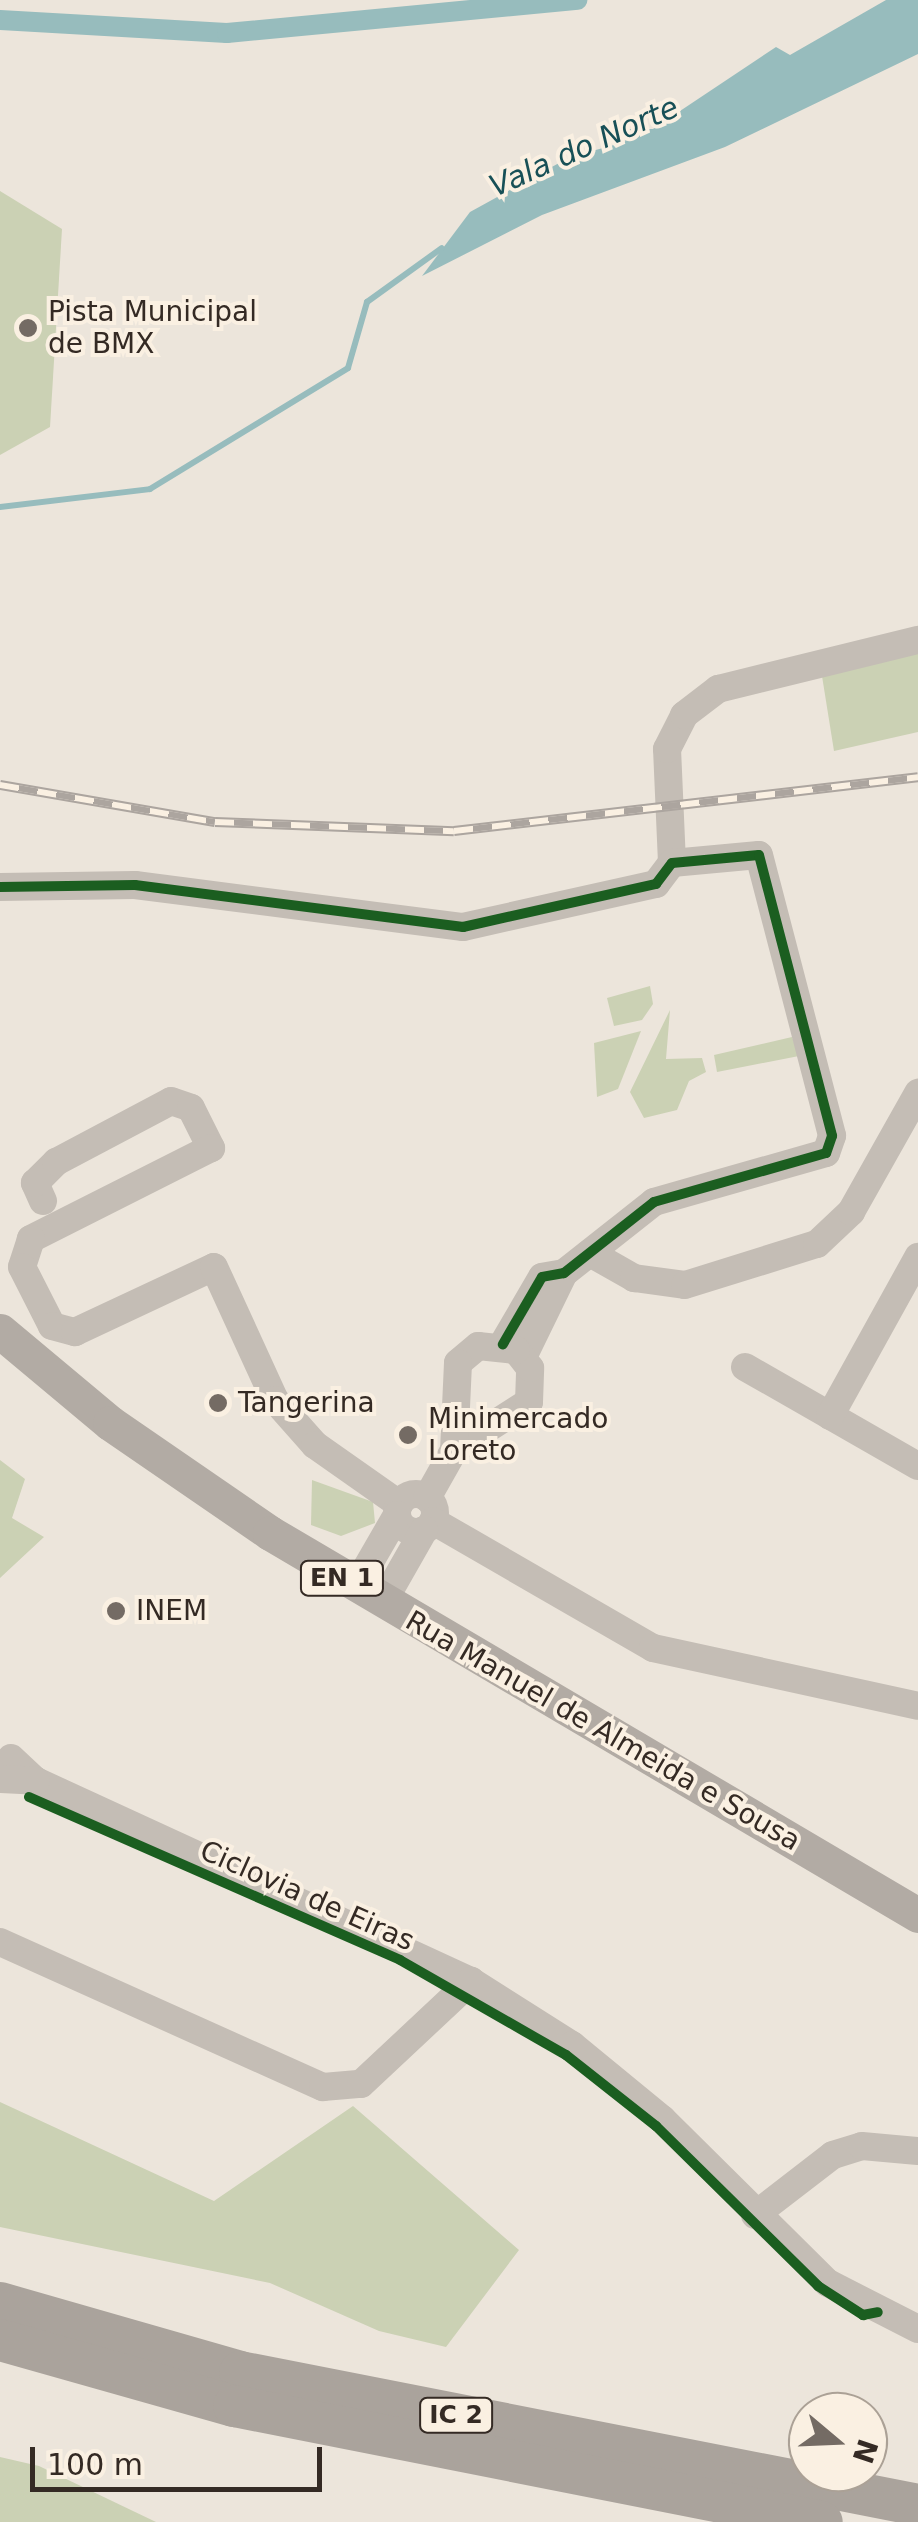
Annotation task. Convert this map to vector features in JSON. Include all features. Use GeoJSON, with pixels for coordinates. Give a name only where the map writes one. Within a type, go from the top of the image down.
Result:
{"type":"FeatureCollection","features":[{"type":"Feature","properties":{"kind":"highway","name":"IC 2"},"geometry":{"type":"LineString","coordinates":[[0,2303],[240,2372],[918,2505]]}},
{"type":"Feature","properties":{"kind":"highway","name":"IC 2"},"geometry":{"type":"LineString","coordinates":[[0,2340],[234,2406],[822,2522]]}},
{"type":"Feature","properties":{"kind":"main road","name":"Rua Manuel de Almeida e Sousa"},"geometry":{"type":"LineString","coordinates":[[0,1331],[110,1423],[369,1594],[918,1915]]}},
{"type":"Feature","properties":{"kind":"street"},"geometry":{"type":"LineString","coordinates":[[0,886],[125,884],[463,926],[656,884],[672,863],[667,748],[684,715],[718,689],[918,640]]}},
{"type":"Feature","properties":{"kind":"street"},"geometry":{"type":"LineString","coordinates":[[513,1351],[564,1273],[654,1202],[826,1153],[832,1136],[759,855],[672,863]]}},
{"type":"Feature","properties":{"kind":"street"},"geometry":{"type":"LineString","coordinates":[[590,1252],[634,1278],[685,1286],[817,1244],[851,1212],[918,1093]]}},
{"type":"Feature","properties":{"kind":"street"},"geometry":{"type":"LineString","coordinates":[[43,1202],[35,1183],[56,1162],[171,1101],[190,1108],[211,1148],[23,1251],[52,1326],[75,1332],[214,1266],[274,1400],[315,1445],[416,1513],[653,1648],[918,1706]]}},
{"type":"Feature","properties":{"kind":"street"},"geometry":{"type":"LineString","coordinates":[[830,1416],[918,1258]]}},
{"type":"Feature","properties":{"kind":"street"},"geometry":{"type":"LineString","coordinates":[[369,1594],[454,1450],[458,1362],[478,1346],[513,1351]]}},
{"type":"Feature","properties":{"kind":"street"},"geometry":{"type":"LineString","coordinates":[[454,1450],[522,1413],[533,1391],[513,1351]]}},
{"type":"Feature","properties":{"kind":"street"},"geometry":{"type":"LineString","coordinates":[[745,1367],[918,1466]]}},
{"type":"Feature","properties":{"kind":"street"},"geometry":{"type":"LineString","coordinates":[[3,1765],[471,1981],[572,2046],[662,2119],[755,2216],[828,2283],[918,2329]]}},
{"type":"Feature","properties":{"kind":"street"},"geometry":{"type":"LineString","coordinates":[[0,1942],[323,2087],[360,2084],[471,1981]]}},
{"type":"Feature","properties":{"kind":"street"},"geometry":{"type":"LineString","coordinates":[[755,2216],[833,2155],[862,2146],[918,2151]]}},
{"type":"Feature","properties":{"kind":"green space","name":"Pista Municipal de BMX"},"geometry":{"type":"Polygon","coordinates":[[[0,191],[62,229],[50,427],[0,455],[0,191]]]}},
{"type":"Feature","properties":{"kind":"green space"},"geometry":{"type":"Polygon","coordinates":[[[918,652],[918,732],[834,751],[822,676],[918,652]]]}},
{"type":"Feature","properties":{"kind":"green space"},"geometry":{"type":"Polygon","coordinates":[[[650,986],[653,1004],[642,1020],[614,1026],[607,998],[650,986]]]}},
{"type":"Feature","properties":{"kind":"green space"},"geometry":{"type":"Polygon","coordinates":[[[670,1010],[666,1059],[702,1058],[706,1072],[689,1081],[677,1110],[644,1118],[630,1092],[670,1010]]]}},
{"type":"Feature","properties":{"kind":"green space"},"geometry":{"type":"Polygon","coordinates":[[[641,1031],[618,1089],[597,1097],[594,1043],[641,1031]]]}},
{"type":"Feature","properties":{"kind":"green space"},"geometry":{"type":"Polygon","coordinates":[[[792,1037],[799,1056],[717,1072],[714,1055],[792,1037]]]}},
{"type":"Feature","properties":{"kind":"green space"},"geometry":{"type":"Polygon","coordinates":[[[0,1460],[25,1479],[12,1518],[44,1537],[0,1578],[0,1460]]]}},
{"type":"Feature","properties":{"kind":"green space"},"geometry":{"type":"Polygon","coordinates":[[[312,1480],[373,1502],[375,1523],[341,1536],[311,1525],[312,1480]]]}},
{"type":"Feature","properties":{"kind":"green space"},"geometry":{"type":"Polygon","coordinates":[[[0,2102],[214,2201],[353,2106],[519,2250],[446,2347],[379,2331],[270,2283],[0,2227],[0,2102]]]}},
{"type":"Feature","properties":{"kind":"green space"},"geometry":{"type":"Polygon","coordinates":[[[0,2457],[39,2466],[156,2522],[0,2522],[0,2457]]]}},
{"type":"Feature","properties":{"kind":"water"},"geometry":{"type":"Polygon","coordinates":[[[886,0],[918,0],[918,54],[725,147],[542,215],[422,276],[470,212],[570,157],[625,142],[627,129],[653,129],[776,47],[790,55],[886,0]]]}},
{"type":"Feature","properties":{"kind":"waterway"},"geometry":{"type":"LineString","coordinates":[[0,20],[227,33],[577,0]]}},
{"type":"Feature","properties":{"kind":"waterway","name":"Vala do Norte"},"geometry":{"type":"LineString","coordinates":[[0,507],[150,489],[348,368],[367,302],[442,248]]}},
{"type":"Feature","properties":{"kind":"railway"},"geometry":{"type":"LineString","coordinates":[[0,785],[215,822],[454,831],[918,777]]}},
{"type":"Feature","properties":{"kind":"cycle path"},"geometry":{"type":"LineString","coordinates":[[0,887],[135,885],[463,927],[656,884],[672,863],[759,855],[832,1136],[826,1153],[654,1202],[564,1273],[542,1277],[503,1344]]}},
{"type":"Feature","properties":{"kind":"cycle path","name":"Ciclovia de Eiras"},"geometry":{"type":"LineString","coordinates":[[29,1797],[400,1960],[566,2055],[656,2126],[818,2286],[863,2315],[878,2312]]}},
{"type":"Feature","properties":{"kind":"place","name":"Pista Municipal de BMX"},"geometry":{"type":"Point","coordinates":[28,328]}},
{"type":"Feature","properties":{"kind":"place","name":"Tangerina"},"geometry":{"type":"Point","coordinates":[218,1403]}},
{"type":"Feature","properties":{"kind":"place","name":"Minimercado Loreto"},"geometry":{"type":"Point","coordinates":[408,1435]}},
{"type":"Feature","properties":{"kind":"place","name":"INEM"},"geometry":{"type":"Point","coordinates":[116,1611]}}]}
